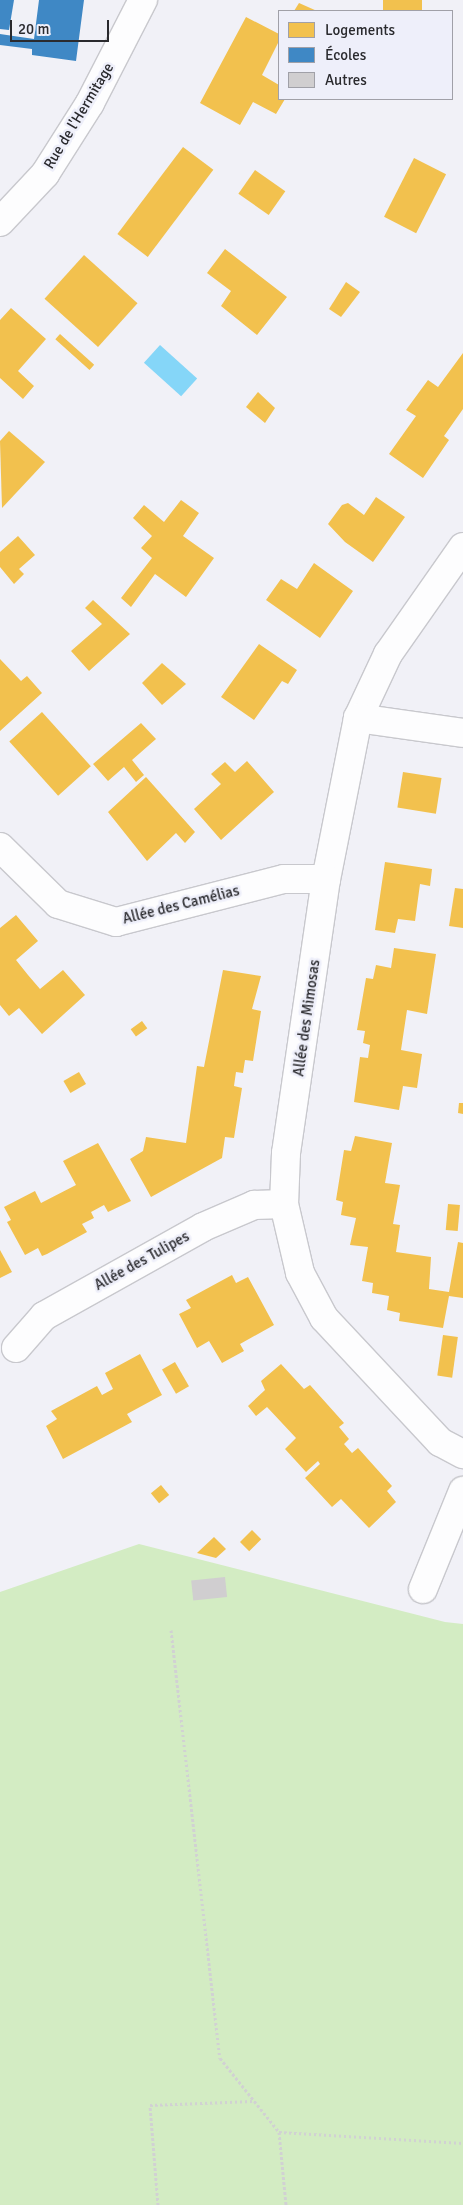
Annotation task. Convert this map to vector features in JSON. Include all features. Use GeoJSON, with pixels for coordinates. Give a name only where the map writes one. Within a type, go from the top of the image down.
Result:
{"type":"FeatureCollection","features":[{"type":"Feature","properties":{"kind":"street","name":"Rue de l'Hermitage"},"geometry":{"type":"LineString","coordinates":[[0,222],[45,174],[90,103],[143,0]]}},
{"type":"Feature","properties":{"kind":"street","name":"Allée des Mimosas"},"geometry":{"type":"LineString","coordinates":[[463,547],[388,654],[358,718],[326,879],[286,1153],[284,1204],[300,1273],[324,1318],[440,1442],[463,1454]]}},
{"type":"Feature","properties":{"kind":"street"},"geometry":{"type":"LineString","coordinates":[[358,718],[463,734]]}},
{"type":"Feature","properties":{"kind":"street","name":"Allée des Camélias"},"geometry":{"type":"LineString","coordinates":[[0,847],[58,904],[116,922],[284,879],[326,879]]}},
{"type":"Feature","properties":{"kind":"street","name":"Allée des Tulipes"},"geometry":{"type":"LineString","coordinates":[[16,1348],[44,1316],[203,1227],[254,1205],[284,1204]]}},
{"type":"Feature","properties":{"kind":"street"},"geometry":{"type":"LineString","coordinates":[[423,1589],[463,1491]]}},
{"type":"Feature","properties":{"kind":"path"},"geometry":{"type":"LineString","coordinates":[[172,1630],[220,2058],[279,2132],[286,2205]]}},
{"type":"Feature","properties":{"kind":"path"},"geometry":{"type":"LineString","coordinates":[[158,2205],[150,2105],[254,2101]]}},
{"type":"Feature","properties":{"kind":"path"},"geometry":{"type":"LineString","coordinates":[[279,2132],[463,2143]]}},
{"type":"Feature","properties":{"kind":"green space"},"geometry":{"type":"Polygon","coordinates":[[[139,1544],[445,1622],[463,1624],[463,2205],[0,2205],[0,1592],[139,1544]]]}},
{"type":"Feature","properties":{"kind":"water"},"geometry":{"type":"Polygon","coordinates":[[[160,345],[197,378],[181,396],[144,363],[160,345]]]}},
{"type":"Feature","properties":{"kind":"building: Logements"},"geometry":{"type":"Polygon","coordinates":[[[383,0],[422,0],[422,10],[383,10],[383,0]]]}},
{"type":"Feature","properties":{"kind":"building: Logements"},"geometry":{"type":"Polygon","coordinates":[[[299,3],[315,10],[295,10],[299,3]]]}},
{"type":"Feature","properties":{"kind":"building: Logements"},"geometry":{"type":"Polygon","coordinates":[[[246,17],[278,33],[278,43],[262,75],[278,84],[278,100],[284,100],[276,114],[253,102],[240,125],[200,103],[246,17]]]}},
{"type":"Feature","properties":{"kind":"building: Logements"},"geometry":{"type":"Polygon","coordinates":[[[183,147],[213,170],[148,257],[117,234],[183,147]]]}},
{"type":"Feature","properties":{"kind":"building: Logements"},"geometry":{"type":"Polygon","coordinates":[[[414,158],[446,174],[416,233],[384,217],[414,158]]]}},
{"type":"Feature","properties":{"kind":"building: Logements"},"geometry":{"type":"Polygon","coordinates":[[[255,170],[285,191],[269,215],[238,194],[255,170]]]}},
{"type":"Feature","properties":{"kind":"building: Logements"},"geometry":{"type":"Polygon","coordinates":[[[225,249],[287,297],[257,335],[221,306],[231,291],[207,273],[225,249]]]}},
{"type":"Feature","properties":{"kind":"building: Logements"},"geometry":{"type":"Polygon","coordinates":[[[84,255],[138,303],[98,347],[45,299],[84,255]]]}},
{"type":"Feature","properties":{"kind":"building: Logements"},"geometry":{"type":"Polygon","coordinates":[[[346,282],[360,292],[341,317],[329,309],[346,282]]]}},
{"type":"Feature","properties":{"kind":"building: Logements"},"geometry":{"type":"Polygon","coordinates":[[[11,308],[46,339],[18,371],[34,386],[23,399],[0,378],[0,320],[11,308]]]}},
{"type":"Feature","properties":{"kind":"building: Logements"},"geometry":{"type":"Polygon","coordinates":[[[60,334],[94,365],[90,370],[55,339],[60,334]]]}},
{"type":"Feature","properties":{"kind":"building: Logements"},"geometry":{"type":"Polygon","coordinates":[[[463,353],[463,409],[444,436],[449,440],[423,478],[389,454],[416,416],[406,410],[428,380],[438,387],[463,353]]]}},
{"type":"Feature","properties":{"kind":"building: Logements"},"geometry":{"type":"Polygon","coordinates":[[[258,392],[275,408],[265,423],[246,407],[258,392]]]}},
{"type":"Feature","properties":{"kind":"building: Logements"},"geometry":{"type":"Polygon","coordinates":[[[9,431],[45,462],[2,508],[0,441],[9,431]]]}},
{"type":"Feature","properties":{"kind":"building: Logements"},"geometry":{"type":"Polygon","coordinates":[[[376,497],[405,517],[373,562],[345,542],[328,524],[342,505],[348,503],[364,515],[376,497]]]}},
{"type":"Feature","properties":{"kind":"building: Logements"},"geometry":{"type":"Polygon","coordinates":[[[181,500],[199,513],[183,536],[214,558],[186,597],[155,574],[131,607],[121,598],[152,558],[141,548],[152,536],[133,518],[144,505],[164,522],[181,500]]]}},
{"type":"Feature","properties":{"kind":"building: Logements"},"geometry":{"type":"Polygon","coordinates":[[[18,536],[35,555],[19,569],[24,574],[14,584],[0,567],[0,552],[18,536]]]}},
{"type":"Feature","properties":{"kind":"building: Logements"},"geometry":{"type":"Polygon","coordinates":[[[314,563],[353,591],[320,638],[266,600],[281,579],[297,589],[314,563]]]}},
{"type":"Feature","properties":{"kind":"building: Logements"},"geometry":{"type":"Polygon","coordinates":[[[93,600],[130,634],[89,671],[71,651],[102,624],[85,608],[93,600]]]}},
{"type":"Feature","properties":{"kind":"building: Logements"},"geometry":{"type":"Polygon","coordinates":[[[259,644],[297,670],[288,684],[282,681],[254,720],[221,697],[259,644]]]}},
{"type":"Feature","properties":{"kind":"building: Logements"},"geometry":{"type":"Polygon","coordinates":[[[0,659],[21,681],[27,676],[42,693],[0,731],[0,659]]]}},
{"type":"Feature","properties":{"kind":"building: Logements"},"geometry":{"type":"Polygon","coordinates":[[[162,663],[186,684],[162,705],[142,683],[162,663]]]}},
{"type":"Feature","properties":{"kind":"building: Logements"},"geometry":{"type":"Polygon","coordinates":[[[42,712],[91,766],[58,796],[9,741],[42,712]]]}},
{"type":"Feature","properties":{"kind":"building: Logements"},"geometry":{"type":"Polygon","coordinates":[[[141,723],[156,739],[132,760],[144,775],[136,782],[124,767],[108,781],[93,764],[141,723]]]}},
{"type":"Feature","properties":{"kind":"building: Logements"},"geometry":{"type":"Polygon","coordinates":[[[247,761],[274,792],[221,840],[194,809],[221,784],[211,774],[225,762],[235,772],[247,761]]]}},
{"type":"Feature","properties":{"kind":"building: Logements"},"geometry":{"type":"Polygon","coordinates":[[[403,772],[442,778],[436,814],[397,808],[403,772]]]}},
{"type":"Feature","properties":{"kind":"building: Logements"},"geometry":{"type":"Polygon","coordinates":[[[146,777],[195,832],[185,843],[176,833],[147,861],[108,812],[146,777]]]}},
{"type":"Feature","properties":{"kind":"building: Logements"},"geometry":{"type":"Polygon","coordinates":[[[385,862],[432,869],[430,886],[420,884],[415,921],[398,919],[395,933],[375,930],[385,862]]]}},
{"type":"Feature","properties":{"kind":"building: Logements"},"geometry":{"type":"Polygon","coordinates":[[[455,888],[463,889],[463,928],[449,926],[455,888]]]}},
{"type":"Feature","properties":{"kind":"building: Logements"},"geometry":{"type":"Polygon","coordinates":[[[16,915],[38,941],[16,960],[40,989],[63,970],[85,995],[42,1034],[19,1008],[9,1016],[0,1005],[0,928],[16,915]]]}},
{"type":"Feature","properties":{"kind":"building: Logements"},"geometry":{"type":"Polygon","coordinates":[[[394,948],[436,954],[427,1014],[407,1010],[401,1050],[422,1054],[417,1088],[403,1086],[399,1110],[354,1102],[360,1057],[368,1058],[370,1045],[363,1043],[365,1031],[357,1030],[366,978],[373,979],[376,965],[391,968],[394,948]]]}},
{"type":"Feature","properties":{"kind":"building: Logements"},"geometry":{"type":"Polygon","coordinates":[[[223,970],[261,976],[252,1009],[261,1011],[253,1061],[245,1060],[243,1073],[236,1072],[234,1086],[242,1088],[234,1138],[225,1137],[222,1158],[151,1197],[130,1159],[143,1151],[146,1137],[186,1143],[197,1066],[204,1067],[223,970]]]}},
{"type":"Feature","properties":{"kind":"building: Logements"},"geometry":{"type":"Polygon","coordinates":[[[142,1021],[147,1028],[136,1037],[131,1029],[142,1021]]]}},
{"type":"Feature","properties":{"kind":"building: Logements"},"geometry":{"type":"Polygon","coordinates":[[[79,1072],[86,1084],[70,1093],[63,1081],[79,1072]]]}},
{"type":"Feature","properties":{"kind":"building: Logements"},"geometry":{"type":"Polygon","coordinates":[[[459,1103],[463,1103],[463,1114],[458,1113],[459,1103]]]}},
{"type":"Feature","properties":{"kind":"building: Logements"},"geometry":{"type":"Polygon","coordinates":[[[355,1136],[392,1143],[385,1183],[400,1185],[393,1224],[400,1225],[396,1252],[431,1257],[429,1289],[449,1292],[458,1242],[463,1243],[463,1298],[449,1296],[443,1328],[399,1321],[400,1313],[387,1310],[389,1296],[372,1293],[373,1283],[362,1281],[368,1247],[350,1245],[356,1218],[341,1215],[343,1202],[336,1200],[344,1150],[351,1151],[355,1136]]]}},
{"type":"Feature","properties":{"kind":"building: Logements"},"geometry":{"type":"Polygon","coordinates":[[[98,1143],[131,1201],[108,1212],[104,1205],[91,1212],[94,1218],[82,1224],[87,1232],[47,1254],[42,1256],[38,1248],[25,1255],[7,1222],[11,1220],[4,1207],[35,1191],[41,1203],[76,1185],[63,1161],[98,1143]]]}},
{"type":"Feature","properties":{"kind":"building: Logements"},"geometry":{"type":"Polygon","coordinates":[[[448,1204],[460,1205],[458,1231],[446,1230],[448,1204]]]}},
{"type":"Feature","properties":{"kind":"building: Logements"},"geometry":{"type":"Polygon","coordinates":[[[0,1250],[12,1272],[0,1278],[0,1250]]]}},
{"type":"Feature","properties":{"kind":"building: Logements"},"geometry":{"type":"Polygon","coordinates":[[[232,1275],[236,1283],[248,1277],[274,1325],[240,1344],[244,1351],[222,1363],[209,1341],[197,1348],[179,1314],[191,1308],[186,1300],[232,1275]]]}},
{"type":"Feature","properties":{"kind":"building: Logements"},"geometry":{"type":"Polygon","coordinates":[[[443,1335],[458,1337],[452,1378],[437,1376],[443,1335]]]}},
{"type":"Feature","properties":{"kind":"building: Logements"},"geometry":{"type":"Polygon","coordinates":[[[140,1354],[162,1395],[127,1414],[132,1422],[63,1459],[46,1426],[57,1419],[51,1411],[97,1386],[102,1395],[113,1389],[105,1373],[140,1354]]]}},
{"type":"Feature","properties":{"kind":"building: Logements"},"geometry":{"type":"Polygon","coordinates":[[[175,1362],[189,1386],[176,1394],[162,1370],[175,1362]]]}},
{"type":"Feature","properties":{"kind":"building: Logements"},"geometry":{"type":"Polygon","coordinates":[[[281,1364],[304,1389],[310,1385],[344,1423],[339,1427],[349,1439],[344,1444],[352,1453],[358,1448],[392,1486],[387,1491],[396,1502],[369,1528],[341,1499],[332,1507],[305,1478],[320,1464],[318,1461],[306,1472],[285,1449],[296,1438],[267,1407],[256,1416],[248,1406],[265,1390],[261,1381],[281,1364]]]}},
{"type":"Feature","properties":{"kind":"building: Logements"},"geometry":{"type":"Polygon","coordinates":[[[161,1485],[169,1495],[159,1503],[151,1493],[161,1485]]]}},
{"type":"Feature","properties":{"kind":"building: Logements"},"geometry":{"type":"Polygon","coordinates":[[[252,1530],[261,1539],[249,1551],[240,1542],[252,1530]]]}},
{"type":"Feature","properties":{"kind":"building: Logements"},"geometry":{"type":"Polygon","coordinates":[[[214,1537],[226,1549],[216,1558],[197,1553],[214,1537]]]}},
{"type":"Feature","properties":{"kind":"building: Écoles"},"geometry":{"type":"Polygon","coordinates":[[[0,0],[14,0],[9,30],[0,29],[0,0]]]}},
{"type":"Feature","properties":{"kind":"building: Écoles"},"geometry":{"type":"Polygon","coordinates":[[[39,0],[84,0],[76,61],[32,55],[32,49],[0,45],[0,34],[34,39],[39,0]]]}},
{"type":"Feature","properties":{"kind":"building: Autres"},"geometry":{"type":"Polygon","coordinates":[[[225,1577],[227,1597],[193,1600],[191,1581],[225,1577]]]}}]}
